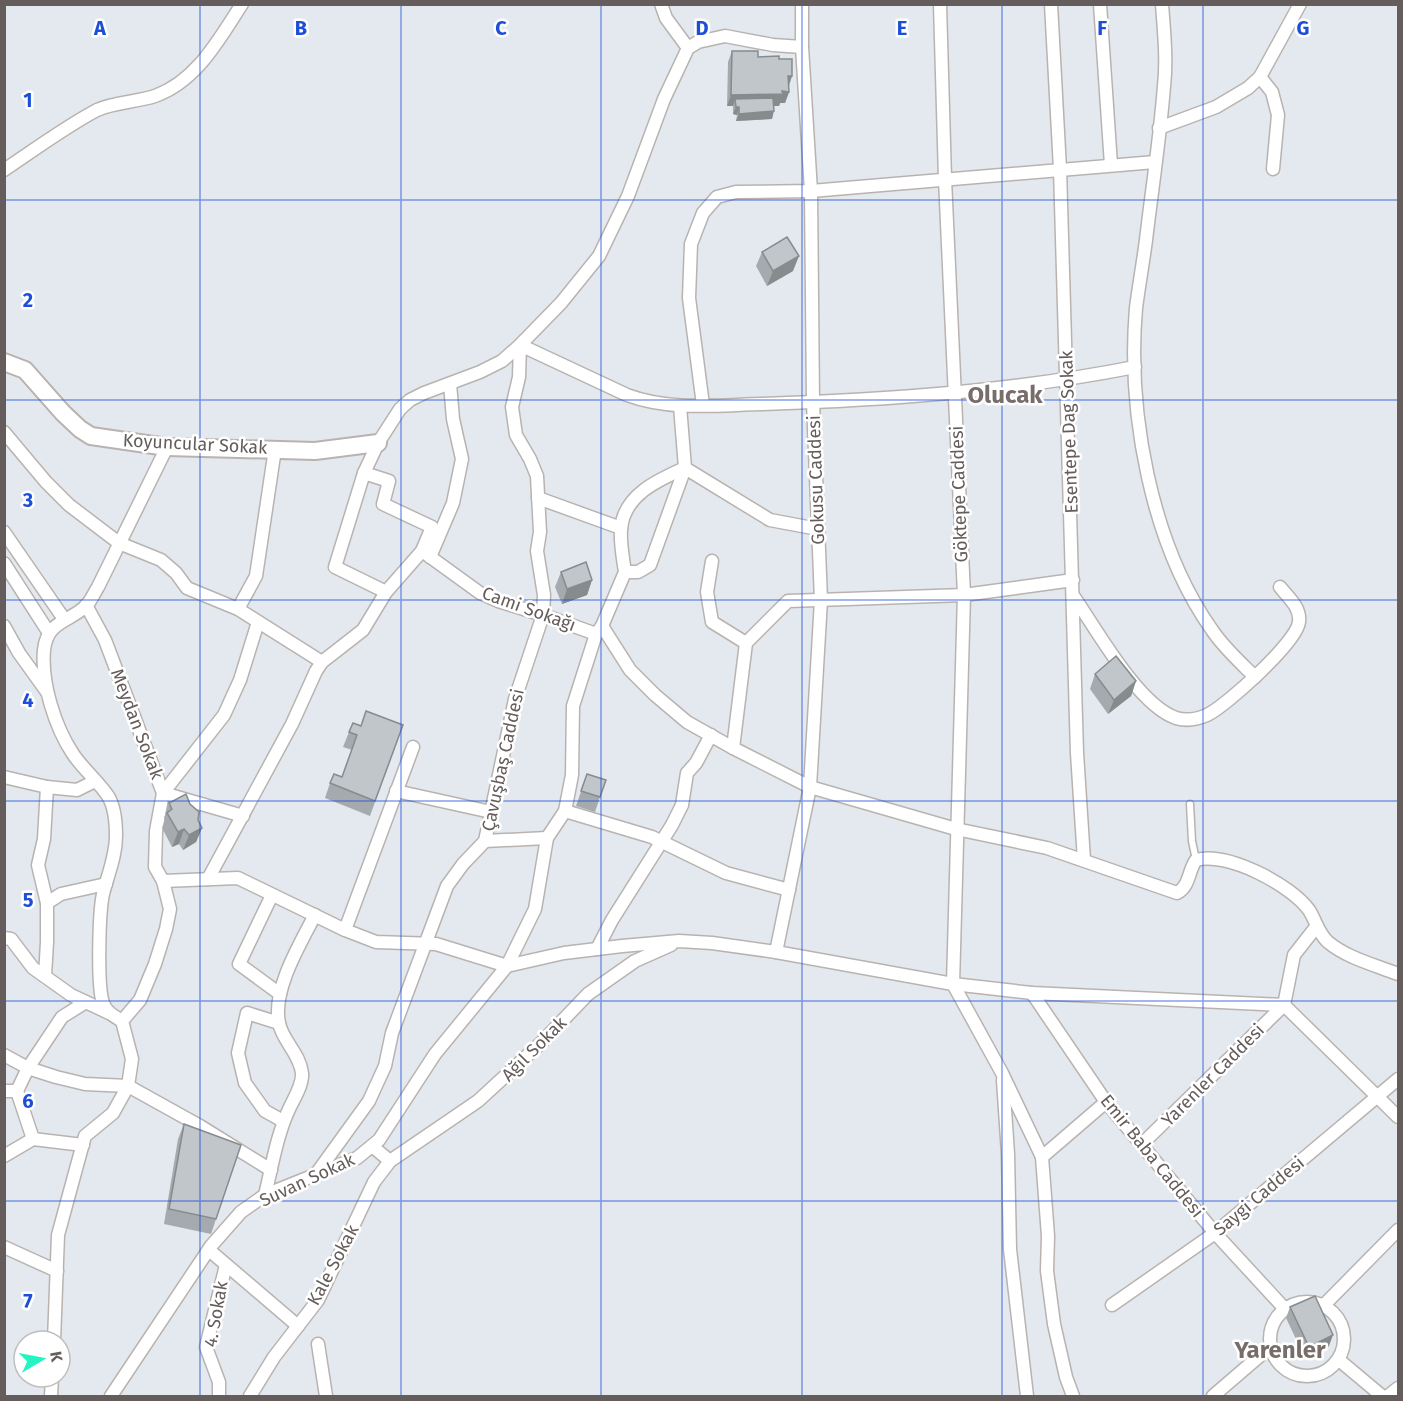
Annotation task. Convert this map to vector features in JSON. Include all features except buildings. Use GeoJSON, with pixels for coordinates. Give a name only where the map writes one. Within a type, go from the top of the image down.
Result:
{"type":"FeatureCollection","features":[{"type":"Feature","properties":{"kind":"street"},"geometry":{"type":"LineString","coordinates":[[4,170],[99,109],[152,97],[180,83],[214,47],[242,4]]}},
{"type":"Feature","properties":{"kind":"street"},"geometry":{"type":"LineString","coordinates":[[661,4],[666,18],[688,48]]}},
{"type":"Feature","properties":{"kind":"street","name":"Gokusu Caddesi"},"geometry":{"type":"LineString","coordinates":[[776,952],[810,787],[821,600],[813,402],[811,191],[802,47],[802,4]]}},
{"type":"Feature","properties":{"kind":"street","name":"Göktepe Caddesi"},"geometry":{"type":"LineString","coordinates":[[940,4],[945,179],[964,595],[953,984]]}},
{"type":"Feature","properties":{"kind":"street","name":"Esentepe Dag Sokak"},"geometry":{"type":"LineString","coordinates":[[1051,4],[1060,169],[1077,753],[1084,860]]}},
{"type":"Feature","properties":{"kind":"street"},"geometry":{"type":"LineString","coordinates":[[1100,4],[1111,165]]}},
{"type":"Feature","properties":{"kind":"street"},"geometry":{"type":"LineString","coordinates":[[1162,4],[1165,84],[1137,307],[1135,368],[1140,429],[1150,489],[1174,559],[1195,604],[1213,632],[1255,677]]}},
{"type":"Feature","properties":{"kind":"street"},"geometry":{"type":"LineString","coordinates":[[1159,128],[1216,107],[1248,88],[1260,77],[1300,4]]}},
{"type":"Feature","properties":{"kind":"street"},"geometry":{"type":"LineString","coordinates":[[386,592],[335,567],[364,473],[378,443],[400,409],[410,400],[424,393],[502,361],[561,303],[599,256],[628,196],[664,99],[688,48],[698,42],[725,36],[773,45],[802,47]]}},
{"type":"Feature","properties":{"kind":"street"},"geometry":{"type":"LineString","coordinates":[[1260,77],[1272,92],[1278,115],[1273,170]]}},
{"type":"Feature","properties":{"kind":"street"},"geometry":{"type":"LineString","coordinates":[[703,405],[689,298],[691,244],[703,213],[717,197],[736,192],[811,191],[1155,162]]}},
{"type":"Feature","properties":{"kind":"street"},"geometry":{"type":"LineString","coordinates":[[520,345],[636,398],[680,406],[813,402],[955,392],[1067,380],[1135,368]]}},
{"type":"Feature","properties":{"kind":"street","name":"Çavuşbaş Caddesi"},"geometry":{"type":"LineString","coordinates":[[314,1177],[369,1101],[385,1066],[392,1033],[447,886],[463,864],[486,841],[515,699],[543,615],[544,596],[537,551],[540,532],[537,476],[516,435],[512,407],[519,377],[520,345]]}},
{"type":"Feature","properties":{"kind":"street","name":"Koyuncular Sokak"},"geometry":{"type":"LineString","coordinates":[[4,362],[25,370],[63,414],[91,436],[167,447],[315,451],[378,443]]}},
{"type":"Feature","properties":{"kind":"street"},"geometry":{"type":"LineString","coordinates":[[208,879],[292,724],[316,671],[322,662],[363,630],[386,592],[426,554],[453,503],[462,459],[453,419],[450,384]]}},
{"type":"Feature","properties":{"kind":"street"},"geometry":{"type":"LineString","coordinates":[[625,572],[638,572],[650,565],[685,468],[680,406]]}},
{"type":"Feature","properties":{"kind":"street"},"geometry":{"type":"LineString","coordinates":[[4,432],[69,506],[119,543],[161,560],[176,573],[187,588],[238,609],[322,662]]}},
{"type":"Feature","properties":{"kind":"street"},"geometry":{"type":"LineString","coordinates":[[110,1013],[103,1004],[100,986],[103,895],[112,864],[116,837],[114,814],[109,797],[72,753],[60,731],[52,711],[45,673],[44,649],[49,633],[64,619],[86,606],[98,587],[167,447]]}},
{"type":"Feature","properties":{"kind":"street"},"geometry":{"type":"LineString","coordinates":[[238,609],[256,576],[275,449]]}},
{"type":"Feature","properties":{"kind":"street"},"geometry":{"type":"LineString","coordinates":[[685,468],[770,520],[818,529]]}},
{"type":"Feature","properties":{"kind":"street"},"geometry":{"type":"LineString","coordinates":[[486,841],[547,838],[565,811],[573,776],[573,706],[599,630],[625,572],[621,528],[633,499],[662,478],[685,468]]}},
{"type":"Feature","properties":{"kind":"street"},"geometry":{"type":"LineString","coordinates":[[364,473],[389,481],[383,504],[432,527],[426,554]]}},
{"type":"Feature","properties":{"kind":"street"},"geometry":{"type":"LineString","coordinates":[[538,498],[621,528]]}},
{"type":"Feature","properties":{"kind":"street"},"geometry":{"type":"LineString","coordinates":[[4,532],[64,619]]}},
{"type":"Feature","properties":{"kind":"street","name":"Cami Sokağı"},"geometry":{"type":"LineString","coordinates":[[426,554],[480,593],[498,601],[599,630]]}},
{"type":"Feature","properties":{"kind":"street"},"geometry":{"type":"LineString","coordinates":[[712,561],[707,592],[712,622],[746,643]]}},
{"type":"Feature","properties":{"kind":"street"},"geometry":{"type":"LineString","coordinates":[[4,563],[49,633]]}},
{"type":"Feature","properties":{"kind":"street"},"geometry":{"type":"LineString","coordinates":[[733,748],[746,643],[788,601],[964,595],[1073,580]]}},
{"type":"Feature","properties":{"kind":"street"},"geometry":{"type":"LineString","coordinates":[[1074,596],[1133,682],[1158,708],[1175,718],[1193,720],[1208,715],[1225,704],[1255,677],[1296,633],[1297,609],[1280,587]]}},
{"type":"Feature","properties":{"kind":"street","name":"Meydan Sokak"},"geometry":{"type":"LineString","coordinates":[[86,606],[105,640],[140,727],[163,793],[156,831],[155,867],[163,881],[170,909],[155,964],[140,1000],[122,1021]]}},
{"type":"Feature","properties":{"kind":"street"},"geometry":{"type":"LineString","coordinates":[[243,816],[163,793],[224,715],[240,680],[258,622]]}},
{"type":"Feature","properties":{"kind":"street"},"geometry":{"type":"LineString","coordinates":[[5,627],[19,653],[50,695]]}},
{"type":"Feature","properties":{"kind":"street"},"geometry":{"type":"LineString","coordinates":[[599,630],[630,670],[679,715],[733,748],[810,787],[956,829],[1047,848],[1177,893],[1187,885],[1191,866],[1196,860],[1208,859],[1236,863],[1282,885],[1309,910],[1316,927],[1326,941],[1343,952],[1398,974]]}},
{"type":"Feature","properties":{"kind":"street"},"geometry":{"type":"LineString","coordinates":[[597,949],[612,920],[662,842],[682,805],[687,773],[696,763],[711,735]]}},
{"type":"Feature","properties":{"kind":"street"},"geometry":{"type":"LineString","coordinates":[[345,930],[412,747]]}},
{"type":"Feature","properties":{"kind":"street"},"geometry":{"type":"LineString","coordinates":[[4,777],[47,788],[77,790],[94,781]]}},
{"type":"Feature","properties":{"kind":"street"},"geometry":{"type":"LineString","coordinates":[[45,976],[47,903],[38,864],[44,839],[47,788]]}},
{"type":"Feature","properties":{"kind":"street"},"geometry":{"type":"LineString","coordinates":[[396,791],[491,812]]}},
{"type":"Feature","properties":{"kind":"street"},"geometry":{"type":"LineString","coordinates":[[565,811],[662,842],[726,873],[789,890]]}},
{"type":"Feature","properties":{"kind":"street","name":"Suvan Sokak"},"geometry":{"type":"LineString","coordinates":[[111,1396],[209,1250],[241,1212],[265,1195],[357,1158],[386,1130],[435,1054],[507,966],[535,909],[547,838]]}},
{"type":"Feature","properties":{"kind":"street"},"geometry":{"type":"LineString","coordinates":[[163,881],[238,878],[345,930],[376,942],[436,944],[507,966],[564,953],[679,941],[776,952],[953,984],[1032,993],[1284,1005],[1398,1117]]}},
{"type":"Feature","properties":{"kind":"street"},"geometry":{"type":"LineString","coordinates":[[47,903],[61,894],[106,884]]}},
{"type":"Feature","properties":{"kind":"street"},"geometry":{"type":"LineString","coordinates":[[272,895],[239,964],[280,994]]}},
{"type":"Feature","properties":{"kind":"street"},"geometry":{"type":"LineString","coordinates":[[265,1195],[283,1121],[298,1092],[302,1073],[279,1023],[280,994],[290,965],[315,915]]}},
{"type":"Feature","properties":{"kind":"street"},"geometry":{"type":"LineString","coordinates":[[1284,1005],[1294,955],[1316,927]]}},
{"type":"Feature","properties":{"kind":"street"},"geometry":{"type":"LineString","coordinates":[[4,938],[11,939],[33,968],[71,995],[122,1021],[132,1059],[128,1086],[113,1113],[85,1136],[82,1145],[58,1235],[55,1329]]}},
{"type":"Feature","properties":{"kind":"street","name":"Ağıl Sokak"},"geometry":{"type":"LineString","coordinates":[[390,1161],[478,1101],[542,1042],[588,994],[635,961],[679,941]]}},
{"type":"Feature","properties":{"kind":"street"},"geometry":{"type":"LineString","coordinates":[[953,984],[1002,1073],[1042,1157],[1048,1236],[1047,1271],[1054,1324],[1066,1377],[1073,1396]]}},
{"type":"Feature","properties":{"kind":"street","name":"Emir Baba Caddesi"},"geometry":{"type":"LineString","coordinates":[[1032,993],[1106,1102],[1215,1233],[1285,1309]]}},
{"type":"Feature","properties":{"kind":"street"},"geometry":{"type":"LineString","coordinates":[[33,1139],[11,1091],[62,1017],[86,1002]]}},
{"type":"Feature","properties":{"kind":"street","name":"Yarenler Caddesi"},"geometry":{"type":"LineString","coordinates":[[1142,1144],[1284,1005]]}},
{"type":"Feature","properties":{"kind":"street"},"geometry":{"type":"LineString","coordinates":[[279,1023],[247,1013],[238,1053],[245,1083],[265,1111],[283,1121]]}},
{"type":"Feature","properties":{"kind":"street"},"geometry":{"type":"LineString","coordinates":[[4,1055],[28,1068],[56,1077],[85,1084],[128,1086],[200,1126],[271,1170]]}},
{"type":"Feature","properties":{"kind":"street"},"geometry":{"type":"LineString","coordinates":[[1002,1073],[1008,1154],[1010,1249],[1027,1396]]}},
{"type":"Feature","properties":{"kind":"street","name":"Saygi Caddesi"},"geometry":{"type":"LineString","coordinates":[[1112,1305],[1215,1233],[1398,1079]]}},
{"type":"Feature","properties":{"kind":"street"},"geometry":{"type":"LineString","coordinates":[[1042,1157],[1106,1102]]}},
{"type":"Feature","properties":{"kind":"street"},"geometry":{"type":"LineString","coordinates":[[4,1156],[33,1139],[82,1145]]}},
{"type":"Feature","properties":{"kind":"street"},"geometry":{"type":"LineString","coordinates":[[372,1146],[390,1161]]}},
{"type":"Feature","properties":{"kind":"street","name":"Kale Sokak"},"geometry":{"type":"LineString","coordinates":[[250,1396],[274,1357],[318,1300],[374,1182],[390,1161]]}},
{"type":"Feature","properties":{"kind":"street"},"geometry":{"type":"LineString","coordinates":[[1324,1305],[1398,1230]]}},
{"type":"Feature","properties":{"kind":"street"},"geometry":{"type":"LineString","coordinates":[[4,1247],[57,1271]]}},
{"type":"Feature","properties":{"kind":"street"},"geometry":{"type":"LineString","coordinates":[[209,1250],[298,1326]]}},
{"type":"Feature","properties":{"kind":"street","name":"4. Sokak"},"geometry":{"type":"LineString","coordinates":[[219,1396],[219,1382],[206,1347],[226,1265]]}},
{"type":"Feature","properties":{"kind":"street"},"geometry":{"type":"LineString","coordinates":[[1314,1302],[1324,1305],[1336,1315],[1344,1329],[1344,1345],[1339,1360],[1328,1370],[1315,1376],[1300,1376],[1287,1371],[1276,1360],[1270,1347],[1270,1333],[1275,1320],[1293,1304],[1314,1302]]}},
{"type":"Feature","properties":{"kind":"street"},"geometry":{"type":"LineString","coordinates":[[318,1344],[326,1396]]}},
{"type":"Feature","properties":{"kind":"street"},"geometry":{"type":"LineString","coordinates":[[1212,1396],[1270,1347]]}},
{"type":"Feature","properties":{"kind":"street"},"geometry":{"type":"LineString","coordinates":[[1339,1360],[1382,1396]]}},
{"type":"Feature","properties":{"kind":"street"},"geometry":{"type":"LineString","coordinates":[[1388,1396],[1398,1388]]}},
{"type":"Feature","properties":{"kind":"lane"},"geometry":{"type":"LineString","coordinates":[[1190,804],[1192,841],[1196,860]]}},
{"type":"Feature","properties":{"kind":"district","name":"Olucak"},"geometry":{"type":"Point","coordinates":[1005,395]}},
{"type":"Feature","properties":{"kind":"district","name":"Yarenler"},"geometry":{"type":"Point","coordinates":[1280,1350]}}]}
